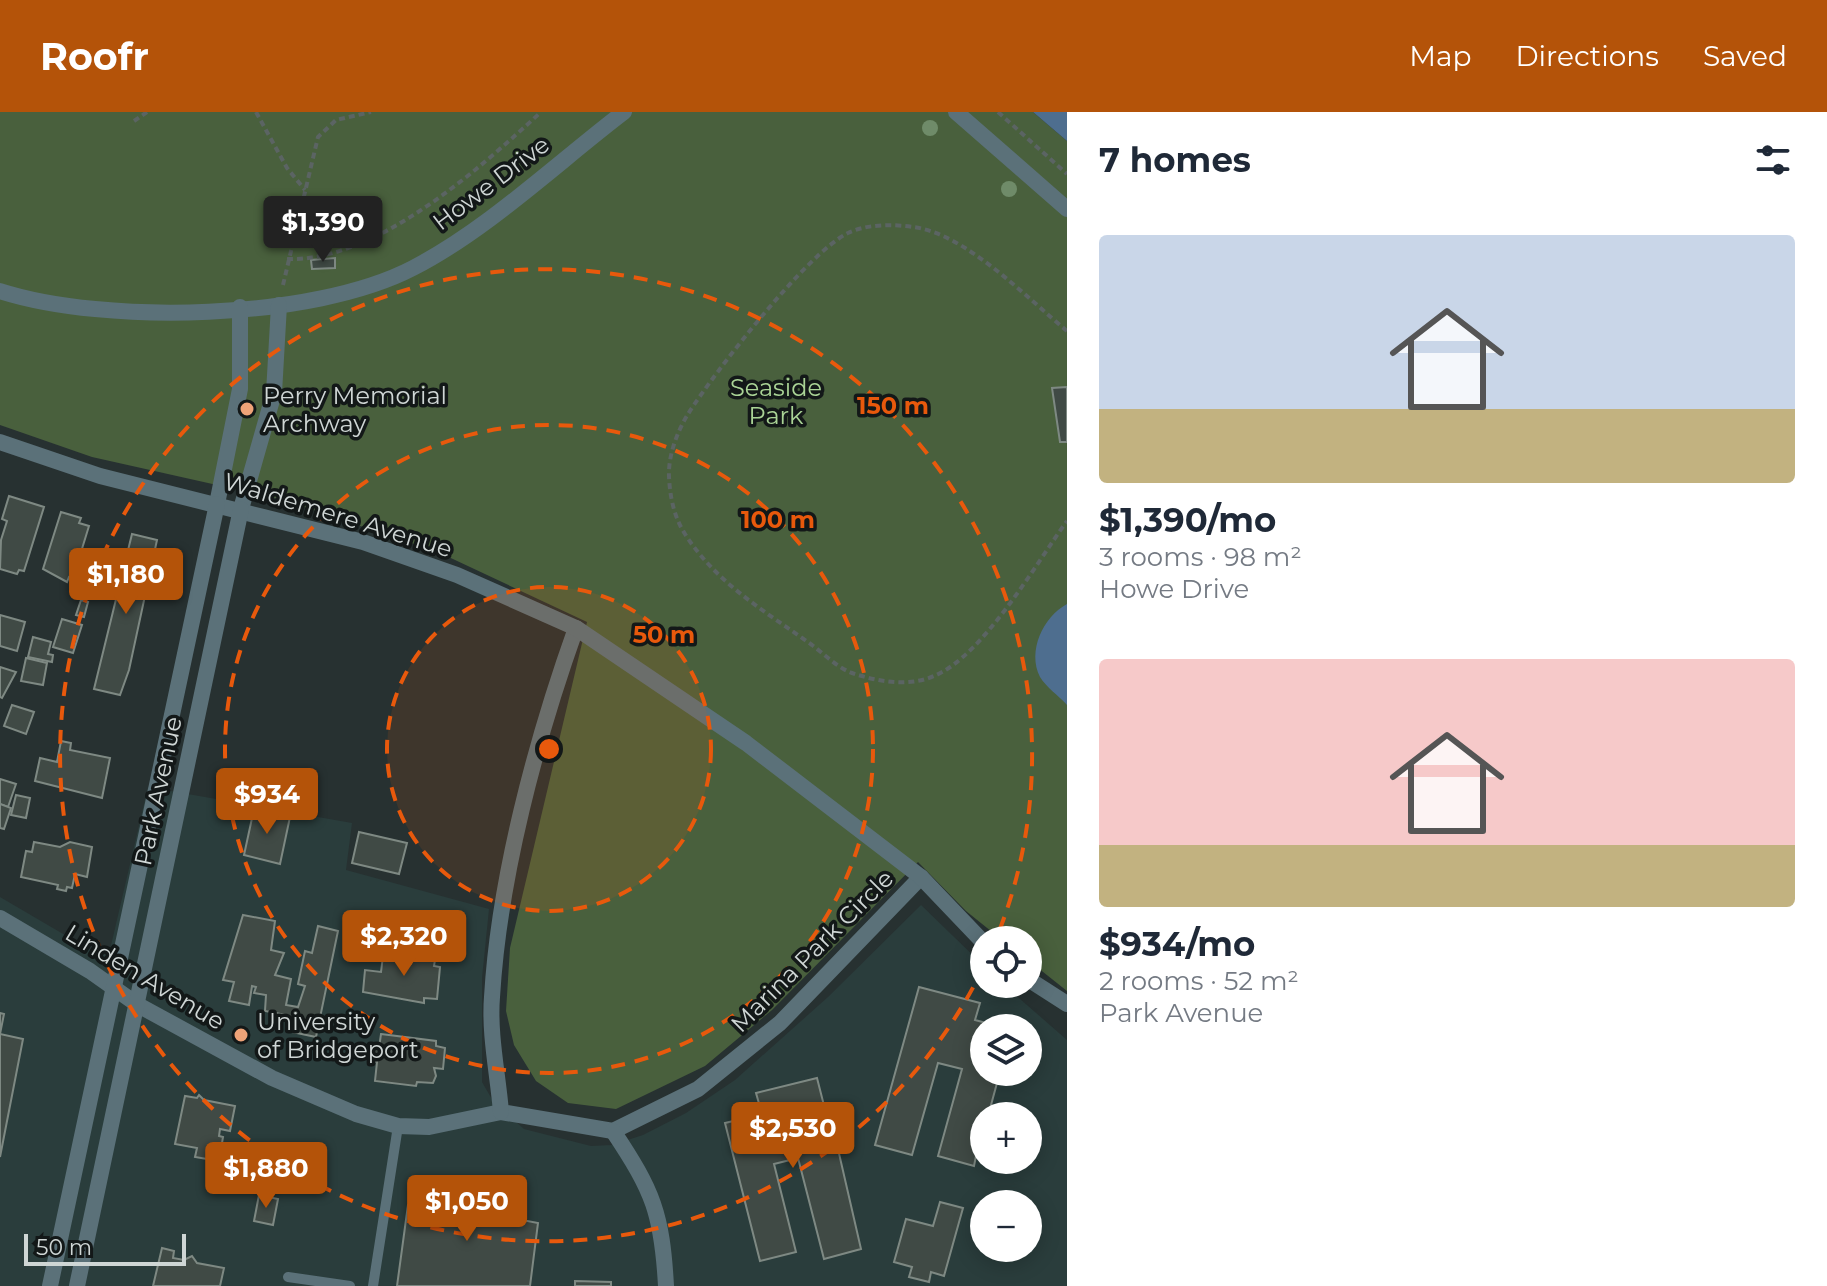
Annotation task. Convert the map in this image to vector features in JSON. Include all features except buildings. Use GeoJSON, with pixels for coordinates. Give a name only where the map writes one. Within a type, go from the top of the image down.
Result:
{"type":"FeatureCollection","features":[{"type":"Feature","properties":{"kind":"street","name":"Howe Drive"},"geometry":{"type":"LineString","coordinates":[[0,291],[105,312],[284,304],[364,287],[412,268],[488,217],[624,112]]}},
{"type":"Feature","properties":{"kind":"street"},"geometry":{"type":"LineString","coordinates":[[956,113],[1067,209]]}},
{"type":"Feature","properties":{"kind":"street","name":"Park Avenue"},"geometry":{"type":"LineString","coordinates":[[77,1286],[241,509],[274,393],[284,304]]}},
{"type":"Feature","properties":{"kind":"street","name":"Park Avenue"},"geometry":{"type":"LineString","coordinates":[[50,1286],[240,389],[240,307]]}},
{"type":"Feature","properties":{"kind":"street","name":"Waldemere Avenue"},"geometry":{"type":"LineString","coordinates":[[0,442],[100,476],[363,542],[443,571],[576,628],[746,743],[921,877],[970,928]]}},
{"type":"Feature","properties":{"kind":"street"},"geometry":{"type":"LineString","coordinates":[[501,1112],[491,999],[510,863],[561,672],[576,628]]}},
{"type":"Feature","properties":{"kind":"street","name":"Marina Park Circle"},"geometry":{"type":"LineString","coordinates":[[613,1131],[698,1089],[768,1032],[921,877]]}},
{"type":"Feature","properties":{"kind":"street","name":"Linden Avenue"},"geometry":{"type":"LineString","coordinates":[[0,918],[138,1005],[309,1096],[398,1126],[448,1126],[501,1112],[613,1131]]}},
{"type":"Feature","properties":{"kind":"street"},"geometry":{"type":"LineString","coordinates":[[1042,988],[1067,1004]]}},
{"type":"Feature","properties":{"kind":"street"},"geometry":{"type":"LineString","coordinates":[[613,1131],[647,1182],[657,1208],[666,1286]]}},
{"type":"Feature","properties":{"kind":"lane"},"geometry":{"type":"LineString","coordinates":[[373,1286],[398,1126]]}},
{"type":"Feature","properties":{"kind":"lane"},"geometry":{"type":"LineString","coordinates":[[288,1277],[350,1286]]}},
{"type":"Feature","properties":{"kind":"path"},"geometry":{"type":"LineString","coordinates":[[134,121],[147,112]]}},
{"type":"Feature","properties":{"kind":"path"},"geometry":{"type":"LineString","coordinates":[[256,112],[287,168],[305,190]]}},
{"type":"Feature","properties":{"kind":"path"},"geometry":{"type":"LineString","coordinates":[[344,118],[346,112]]}},
{"type":"Feature","properties":{"kind":"path"},"geometry":{"type":"LineString","coordinates":[[284,304],[287,259],[318,137],[329,124],[371,112]]}},
{"type":"Feature","properties":{"kind":"path"},"geometry":{"type":"LineString","coordinates":[[287,259],[343,251],[420,210],[457,186],[541,112]]}},
{"type":"Feature","properties":{"kind":"path"},"geometry":{"type":"LineString","coordinates":[[998,112],[1067,174]]}},
{"type":"Feature","properties":{"kind":"path"},"geometry":{"type":"LineString","coordinates":[[1067,331],[957,242],[917,227],[883,225],[848,233],[817,255],[745,339],[687,416],[668,459],[673,509],[684,532],[706,562],[736,591],[849,672],[888,681],[917,683],[938,675],[975,647],[1067,521]]}},
{"type":"Feature","properties":{"kind":"shaded area","name":"University of Bridgeport"},"geometry":{"type":"Polygon","coordinates":[[[148,787],[352,823],[346,870],[489,909],[482,978],[482,1082],[493,1101],[524,1129],[591,1146],[612,1145],[643,1135],[686,1113],[735,1080],[828,997],[921,905],[970,952],[970,998],[1019,998],[1037,1014],[970,1014],[970,1086],[1042,1086],[1042,1018],[1067,1040],[1067,1286],[0,1286],[0,897],[99,955],[109,954],[148,787]]]}},
{"type":"Feature","properties":{"kind":"green space","name":"Seaside Park"},"geometry":{"type":"Polygon","coordinates":[[[0,112],[1033,112],[1067,141],[1067,991],[1042,971],[1042,926],[985,926],[918,862],[772,1010],[705,1066],[616,1109],[568,1103],[536,1081],[514,1045],[506,1011],[510,948],[587,622],[438,552],[280,499],[92,457],[0,425],[0,112]]]}},
{"type":"Feature","properties":{"kind":"water"},"geometry":{"type":"Polygon","coordinates":[[[1033,112],[1067,112],[1067,141],[1033,112]]]}},
{"type":"Feature","properties":{"kind":"water"},"geometry":{"type":"Polygon","coordinates":[[[1067,604],[1067,705],[1040,677],[1035,656],[1044,626],[1067,604]]]}},
{"type":"Feature","properties":{"kind":"place","name":"Perry Memorial Archway"},"geometry":{"type":"Point","coordinates":[247,409]}},
{"type":"Feature","properties":{"kind":"place","name":"University of Bridgeport"},"geometry":{"type":"Point","coordinates":[241,1035]}}]}
